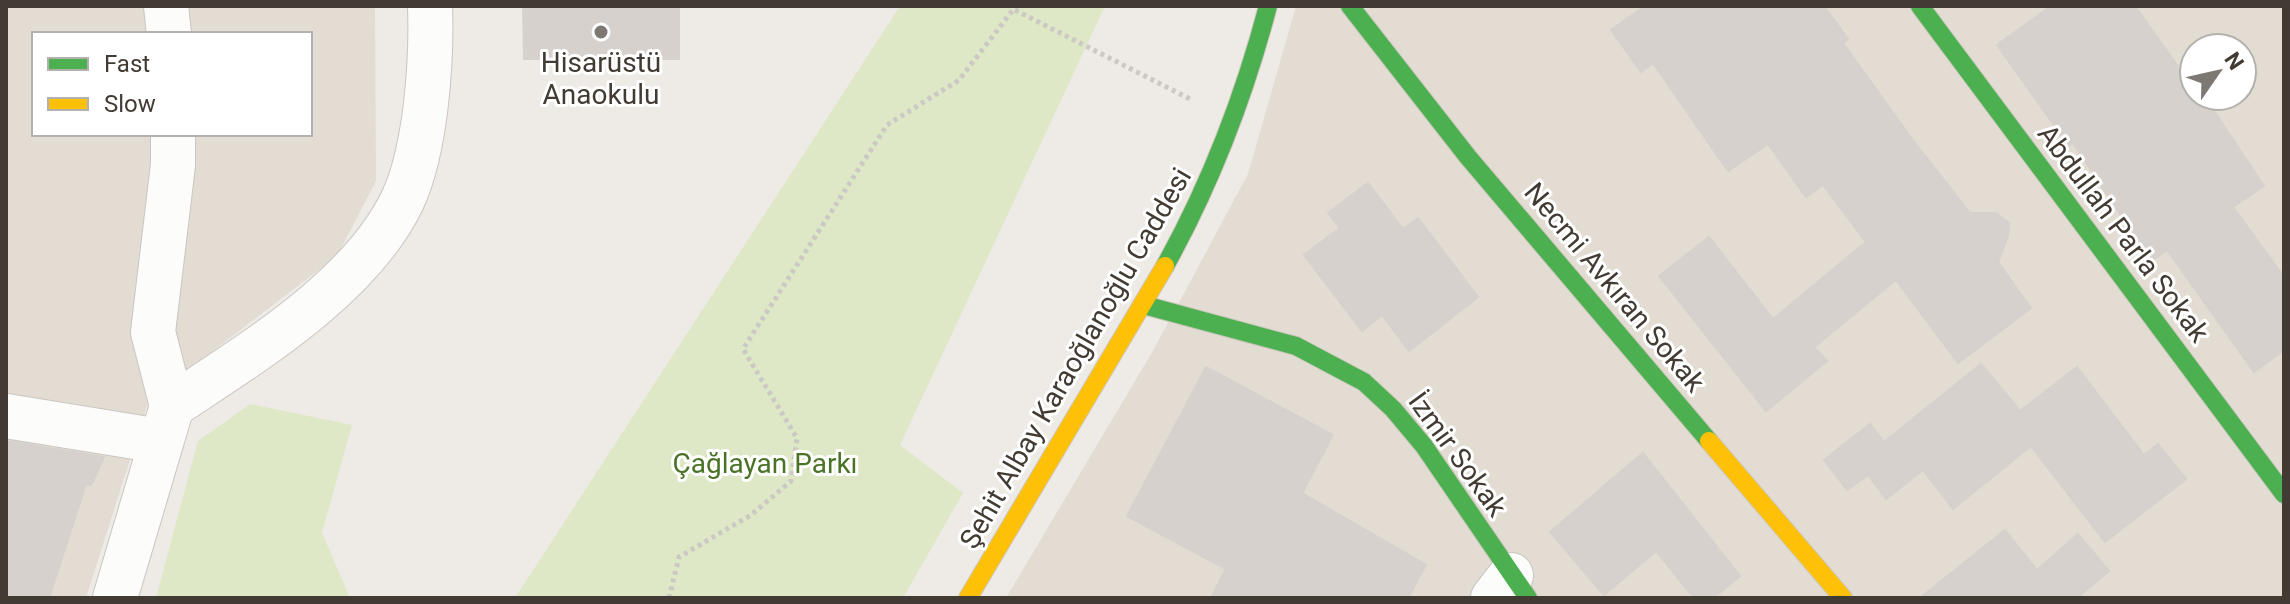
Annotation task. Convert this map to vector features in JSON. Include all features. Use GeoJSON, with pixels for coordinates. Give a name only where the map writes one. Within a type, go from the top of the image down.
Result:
{"type":"FeatureCollection","features":[{"type":"Feature","properties":{"kind":"street"},"geometry":{"type":"LineString","coordinates":[[166,6],[169,32]]}},
{"type":"Feature","properties":{"kind":"street"},"geometry":{"type":"LineString","coordinates":[[6,416],[166,423],[323,298],[369,251],[403,199],[423,133],[431,34],[430,6]]}},
{"type":"Feature","properties":{"kind":"street","name":"Şehit Albay Karaoğlanoğlu Caddesi"},"geometry":{"type":"LineString","coordinates":[[968,598],[1144,305],[1203,196],[1235,121],[1268,6]]}},
{"type":"Feature","properties":{"kind":"street","name":"Necmi Avkıran Sokak"},"geometry":{"type":"LineString","coordinates":[[1350,6],[1468,157],[1843,598]]}},
{"type":"Feature","properties":{"kind":"street","name":"Abdullah Parla Sokak"},"geometry":{"type":"LineString","coordinates":[[1920,6],[2284,494]]}},
{"type":"Feature","properties":{"kind":"street"},"geometry":{"type":"LineString","coordinates":[[115,598],[166,423],[153,332],[173,165],[173,136]]}},
{"type":"Feature","properties":{"kind":"street","name":"İzmir Sokak"},"geometry":{"type":"LineString","coordinates":[[1144,305],[1296,346],[1364,382],[1393,409],[1424,446],[1510,590]]}},
{"type":"Feature","properties":{"kind":"path"},"geometry":{"type":"LineString","coordinates":[[669,598],[679,557],[751,515],[791,481],[797,438],[743,349],[887,125],[959,80],[1015,8],[1235,121]]}},
{"type":"Feature","properties":{"kind":"shaded area"},"geometry":{"type":"Polygon","coordinates":[[[6,6],[375,6],[376,181],[337,256],[149,400],[86,598],[6,598],[6,6]]]}},
{"type":"Feature","properties":{"kind":"shaded area"},"geometry":{"type":"Polygon","coordinates":[[[1296,6],[2284,6],[2284,598],[1006,598],[1154,349],[1248,174],[1296,6]]]}},
{"type":"Feature","properties":{"kind":"green space","name":"Çağlayan Parkı"},"geometry":{"type":"Polygon","coordinates":[[[900,6],[1105,6],[900,445],[963,493],[903,598],[515,598],[900,6]]]}},
{"type":"Feature","properties":{"kind":"green space"},"geometry":{"type":"Polygon","coordinates":[[[250,404],[352,425],[322,533],[350,598],[156,598],[198,441],[250,404]]]}},
{"type":"Feature","properties":{"kind":"building","name":"Hisarüstü Anaokulu"},"geometry":{"type":"Polygon","coordinates":[[[523,6],[679,6],[679,59],[524,59],[523,6]]]}},
{"type":"Feature","properties":{"kind":"building"},"geometry":{"type":"Polygon","coordinates":[[[1645,6],[1824,6],[1848,39],[1843,43],[1970,213],[1996,213],[2009,223],[2008,236],[1998,262],[2031,308],[1958,363],[1896,280],[1814,347],[1827,361],[1766,411],[1659,276],[1709,237],[1773,319],[1866,242],[1823,185],[1806,197],[1768,144],[1728,171],[1653,63],[1641,72],[1611,30],[1645,6]]]}},
{"type":"Feature","properties":{"kind":"building"},"geometry":{"type":"Polygon","coordinates":[[[2051,6],[2135,6],[2178,66],[2178,112],[2215,112],[2264,186],[2233,207],[2284,277],[2284,350],[2254,372],[2167,250],[2151,261],[2073,143],[2069,146],[1997,45],[2051,6]]]}},
{"type":"Feature","properties":{"kind":"building"},"geometry":{"type":"Polygon","coordinates":[[[1368,183],[1403,229],[1418,218],[1478,297],[1409,351],[1382,315],[1362,331],[1304,255],[1340,228],[1328,213],[1368,183]]]}},
{"type":"Feature","properties":{"kind":"building"},"geometry":{"type":"Polygon","coordinates":[[[1981,364],[2020,411],[2077,367],[2144,455],[2158,444],[2186,479],[2105,542],[2031,446],[1953,509],[1923,470],[1886,499],[1868,475],[1847,490],[1824,460],[1870,424],[1884,442],[1981,364]]]}},
{"type":"Feature","properties":{"kind":"building"},"geometry":{"type":"Polygon","coordinates":[[[1206,367],[1333,435],[1302,493],[1426,565],[1408,598],[1211,598],[1226,569],[1127,516],[1206,367]]]}},
{"type":"Feature","properties":{"kind":"building"},"geometry":{"type":"Polygon","coordinates":[[[6,441],[104,457],[91,485],[86,484],[49,598],[6,598],[6,441]]]}},
{"type":"Feature","properties":{"kind":"building"},"geometry":{"type":"Polygon","coordinates":[[[1643,453],[1740,576],[1713,598],[1694,598],[1656,551],[1604,595],[1550,532],[1643,453]]]}},
{"type":"Feature","properties":{"kind":"building"},"geometry":{"type":"Polygon","coordinates":[[[2005,530],[2037,570],[2078,534],[2109,571],[2077,598],[1920,598],[2005,530]]]}},
{"type":"Feature","properties":{"kind":"traffic: fast"},"geometry":{"type":"LineString","coordinates":[[1165,266],[1225,139],[1268,6]]}},
{"type":"Feature","properties":{"kind":"traffic: fast"},"geometry":{"type":"LineString","coordinates":[[1350,6],[1468,157],[1709,441]]}},
{"type":"Feature","properties":{"kind":"traffic: fast"},"geometry":{"type":"LineString","coordinates":[[1920,6],[2284,494]]}},
{"type":"Feature","properties":{"kind":"traffic: fast"},"geometry":{"type":"LineString","coordinates":[[1144,305],[1296,346],[1364,382],[1393,409],[1424,446],[1528,598]]}},
{"type":"Feature","properties":{"kind":"traffic: slow"},"geometry":{"type":"LineString","coordinates":[[968,598],[1165,266]]}},
{"type":"Feature","properties":{"kind":"traffic: slow"},"geometry":{"type":"LineString","coordinates":[[1709,441],[1843,598]]}},
{"type":"Feature","properties":{"kind":"place","name":"Hisarüstü Anaokulu"},"geometry":{"type":"Point","coordinates":[601,32]}}]}
